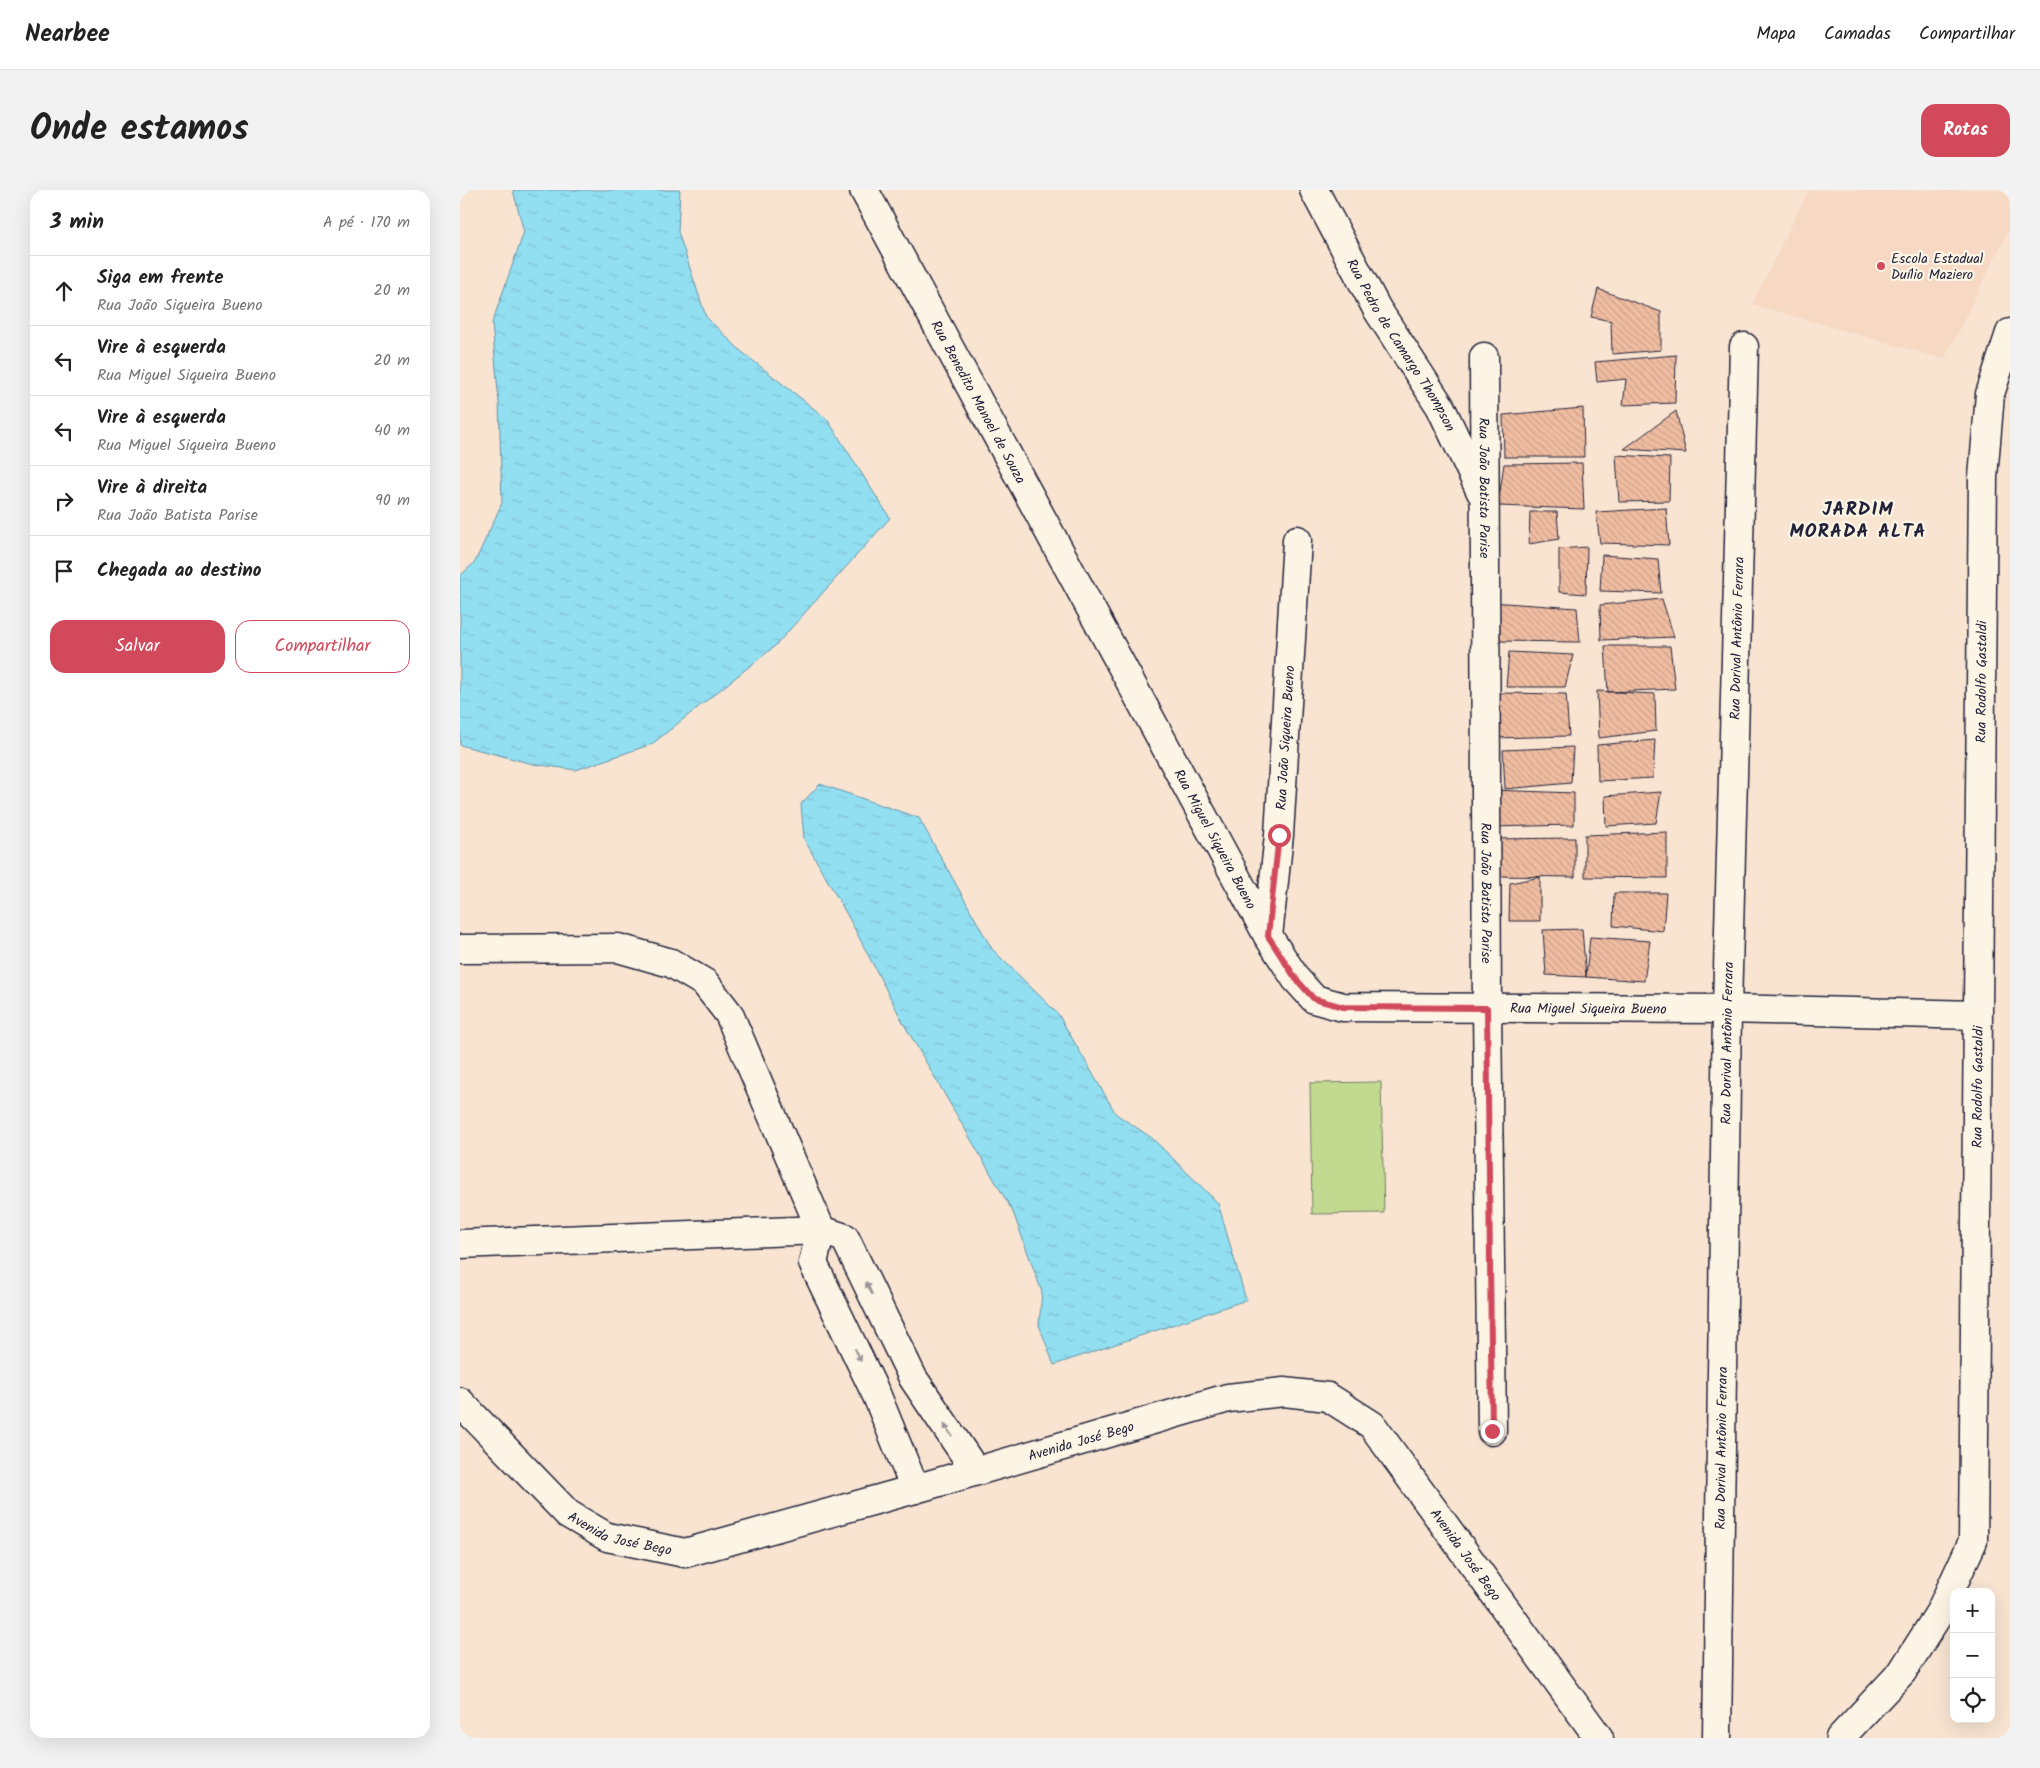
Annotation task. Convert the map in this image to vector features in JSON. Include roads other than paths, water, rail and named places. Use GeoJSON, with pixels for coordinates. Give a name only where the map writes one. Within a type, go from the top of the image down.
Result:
{"type":"FeatureCollection","features":[{"type":"Feature","properties":{"kind":"street","name":"Rua Benedito Manoel de Souza"},"geometry":{"type":"LineString","coordinates":[[864,190],[1093,616]]}},
{"type":"Feature","properties":{"kind":"street","name":"Rua Pedro de Camargo Thompson"},"geometry":{"type":"LineString","coordinates":[[1314,190],[1377,309],[1440,406],[1485,499]]}},
{"type":"Feature","properties":{"kind":"street","name":"Rua Rodolfo Gastaldi"},"geometry":{"type":"LineString","coordinates":[[1840,1738],[1902,1672],[1940,1612],[1973,1542],[1983,477],[1990,394],[2010,333]]}},
{"type":"Feature","properties":{"kind":"street","name":"Rua Dorival Antônio Ferrara"},"geometry":{"type":"LineString","coordinates":[[1717,1738],[1727,1009],[1744,347]]}},
{"type":"Feature","properties":{"kind":"street","name":"Rua João Batista Parise"},"geometry":{"type":"LineString","coordinates":[[1484,357],[1487,1008],[1492,1431]]}},
{"type":"Feature","properties":{"kind":"street","name":"Rua João Siqueira Bueno"},"geometry":{"type":"LineString","coordinates":[[1268,936],[1279,835],[1297,540]]}},
{"type":"Feature","properties":{"kind":"street","name":"Rua Miguel Siqueira Bueno"},"geometry":{"type":"LineString","coordinates":[[1093,616],[1268,936],[1296,979],[1314,999],[1343,1007],[1727,1009],[1977,1015]]}},
{"type":"Feature","properties":{"kind":"street"},"geometry":{"type":"LineString","coordinates":[[460,949],[618,948],[670,963],[705,983],[729,1014],[821,1230],[813,1263],[877,1396],[916,1489]]}},
{"type":"Feature","properties":{"kind":"street"},"geometry":{"type":"LineString","coordinates":[[460,1244],[821,1230],[845,1238],[914,1378],[975,1470]]}},
{"type":"Feature","properties":{"kind":"street","name":"Avenida José Bego"},"geometry":{"type":"LineString","coordinates":[[460,1402],[568,1514],[607,1537],[685,1553],[916,1489],[975,1470],[1228,1398],[1284,1392],[1328,1397],[1372,1425],[1599,1738]]}},
{"type":"Feature","properties":{"kind":"water"},"geometry":{"type":"Polygon","coordinates":[[[513,190],[680,190],[678,232],[706,317],[742,352],[827,419],[890,518],[775,646],[652,744],[576,770],[533,764],[460,745],[460,576],[475,562],[502,503],[499,403],[492,323],[524,232],[513,190]]]}},
{"type":"Feature","properties":{"kind":"water"},"geometry":{"type":"Polygon","coordinates":[[[820,784],[919,818],[992,949],[1058,1014],[1116,1114],[1152,1138],[1218,1203],[1246,1300],[1054,1365],[1039,1325],[1042,1292],[1013,1212],[905,1026],[850,920],[804,839],[801,804],[820,784]]]}},
{"type":"Feature","properties":{"kind":"place","name":"Escola Estadual Duílio Maziero"},"geometry":{"type":"Point","coordinates":[1881,266]}},
{"type":"Feature","properties":{"kind":"district","name":"JARDIM MORADA ALTA"},"geometry":{"type":"Point","coordinates":[1858,519]}}]}
